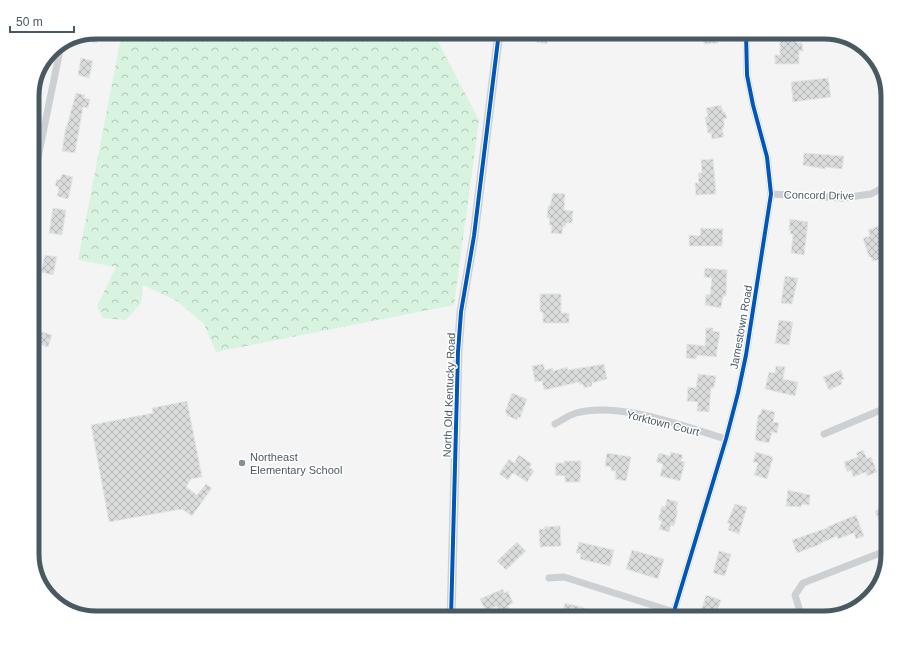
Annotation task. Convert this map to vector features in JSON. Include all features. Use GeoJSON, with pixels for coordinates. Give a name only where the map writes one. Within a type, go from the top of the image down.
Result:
{"type":"FeatureCollection","features":[{"type":"Feature","properties":{"kind":"street","name":"North Old Kentucky Road"},"geometry":{"type":"LineString","coordinates":[[451,611],[458,352],[461,312],[474,236],[498,39]]}},
{"type":"Feature","properties":{"kind":"street","name":"Jamestown Road"},"geometry":{"type":"LineString","coordinates":[[674,611],[726,439],[746,355],[771,194],[767,158],[747,75],[746,39]]}},
{"type":"Feature","properties":{"kind":"street"},"geometry":{"type":"LineString","coordinates":[[39,148],[58,54]]}},
{"type":"Feature","properties":{"kind":"street","name":"Concord Drive"},"geometry":{"type":"LineString","coordinates":[[771,194],[842,198],[870,194],[881,189]]}},
{"type":"Feature","properties":{"kind":"street","name":"Yorktown Court"},"geometry":{"type":"LineString","coordinates":[[555,424],[576,413],[598,410],[650,417],[726,439]]}},
{"type":"Feature","properties":{"kind":"street"},"geometry":{"type":"LineString","coordinates":[[824,434],[881,410]]}},
{"type":"Feature","properties":{"kind":"street"},"geometry":{"type":"LineString","coordinates":[[800,611],[795,595],[803,583],[881,553]]}},
{"type":"Feature","properties":{"kind":"street"},"geometry":{"type":"LineString","coordinates":[[549,578],[564,577],[662,611]]}},
{"type":"Feature","properties":{"kind":"green space"},"geometry":{"type":"Polygon","coordinates":[[[121,39],[437,39],[479,120],[454,305],[216,352],[204,324],[177,301],[143,285],[141,303],[126,320],[103,318],[97,306],[116,267],[78,260],[121,39]]]}},
{"type":"Feature","properties":{"kind":"building"},"geometry":{"type":"Polygon","coordinates":[[[98,39],[97,43],[84,40],[98,39]]]}},
{"type":"Feature","properties":{"kind":"building"},"geometry":{"type":"Polygon","coordinates":[[[537,39],[547,39],[547,44],[536,42],[537,39]]]}},
{"type":"Feature","properties":{"kind":"building"},"geometry":{"type":"Polygon","coordinates":[[[703,39],[717,39],[718,43],[704,44],[703,39]]]}},
{"type":"Feature","properties":{"kind":"building"},"geometry":{"type":"Polygon","coordinates":[[[780,39],[797,39],[797,43],[802,43],[803,51],[799,51],[799,64],[775,64],[775,55],[780,55],[780,39]]]}},
{"type":"Feature","properties":{"kind":"building"},"geometry":{"type":"Polygon","coordinates":[[[81,58],[93,61],[89,78],[78,75],[81,58]]]}},
{"type":"Feature","properties":{"kind":"building"},"geometry":{"type":"Polygon","coordinates":[[[828,78],[831,97],[793,102],[791,82],[828,78]]]}},
{"type":"Feature","properties":{"kind":"building"},"geometry":{"type":"Polygon","coordinates":[[[76,93],[85,95],[84,98],[90,99],[88,108],[83,107],[75,153],[62,151],[66,126],[76,93]]]}},
{"type":"Feature","properties":{"kind":"building"},"geometry":{"type":"Polygon","coordinates":[[[721,105],[727,118],[724,119],[724,128],[722,129],[724,137],[712,139],[711,133],[708,133],[705,117],[708,117],[706,108],[721,105]]]}},
{"type":"Feature","properties":{"kind":"building"},"geometry":{"type":"Polygon","coordinates":[[[804,153],[844,156],[842,169],[825,167],[825,169],[803,165],[804,153]]]}},
{"type":"Feature","properties":{"kind":"building"},"geometry":{"type":"Polygon","coordinates":[[[713,159],[716,194],[696,195],[695,183],[699,183],[698,173],[702,173],[701,160],[713,159]]]}},
{"type":"Feature","properties":{"kind":"building"},"geometry":{"type":"Polygon","coordinates":[[[62,174],[73,177],[68,199],[57,196],[59,187],[55,186],[57,179],[60,180],[62,174]]]}},
{"type":"Feature","properties":{"kind":"building"},"geometry":{"type":"Polygon","coordinates":[[[553,193],[565,194],[564,210],[573,211],[572,223],[566,223],[566,226],[563,226],[562,234],[551,233],[552,225],[549,225],[550,218],[547,218],[548,206],[550,206],[553,193]]]}},
{"type":"Feature","properties":{"kind":"building"},"geometry":{"type":"Polygon","coordinates":[[[53,208],[66,210],[62,235],[49,233],[53,208]]]}},
{"type":"Feature","properties":{"kind":"building"},"geometry":{"type":"Polygon","coordinates":[[[790,219],[808,222],[804,255],[791,253],[793,234],[790,234],[791,230],[789,230],[790,219]]]}},
{"type":"Feature","properties":{"kind":"building"},"geometry":{"type":"Polygon","coordinates":[[[881,225],[881,259],[873,261],[871,257],[869,257],[863,238],[870,236],[868,230],[881,225]]]}},
{"type":"Feature","properties":{"kind":"building"},"geometry":{"type":"Polygon","coordinates":[[[701,228],[723,229],[722,246],[689,246],[689,235],[700,236],[701,228]]]}},
{"type":"Feature","properties":{"kind":"building"},"geometry":{"type":"Polygon","coordinates":[[[45,255],[57,257],[53,275],[41,272],[45,255]]]}},
{"type":"Feature","properties":{"kind":"building"},"geometry":{"type":"Polygon","coordinates":[[[705,268],[727,270],[726,296],[723,296],[721,308],[705,305],[706,294],[710,295],[712,278],[704,277],[705,268]]]}},
{"type":"Feature","properties":{"kind":"building"},"geometry":{"type":"Polygon","coordinates":[[[785,276],[798,278],[792,304],[781,303],[785,276]]]}},
{"type":"Feature","properties":{"kind":"building"},"geometry":{"type":"Polygon","coordinates":[[[540,294],[561,294],[561,313],[569,313],[569,323],[543,323],[543,312],[540,312],[540,294]]]}},
{"type":"Feature","properties":{"kind":"building"},"geometry":{"type":"Polygon","coordinates":[[[779,320],[793,322],[789,345],[775,343],[779,320]]]}},
{"type":"Feature","properties":{"kind":"building"},"geometry":{"type":"Polygon","coordinates":[[[706,328],[713,328],[713,331],[720,332],[716,357],[697,355],[696,359],[686,358],[687,344],[705,346],[706,328]]]}},
{"type":"Feature","properties":{"kind":"building"},"geometry":{"type":"Polygon","coordinates":[[[39,331],[52,335],[48,347],[39,344],[39,331]]]}},
{"type":"Feature","properties":{"kind":"building"},"geometry":{"type":"Polygon","coordinates":[[[543,364],[545,370],[553,368],[553,371],[567,367],[568,370],[604,364],[607,379],[592,383],[592,386],[584,388],[583,384],[580,385],[579,382],[544,390],[542,381],[535,382],[532,366],[543,364]]]}},
{"type":"Feature","properties":{"kind":"building"},"geometry":{"type":"Polygon","coordinates":[[[776,366],[785,367],[783,379],[798,382],[795,396],[765,389],[769,372],[775,373],[776,366]]]}},
{"type":"Feature","properties":{"kind":"building"},"geometry":{"type":"Polygon","coordinates":[[[841,370],[844,379],[841,380],[842,384],[829,390],[823,377],[841,370]]]}},
{"type":"Feature","properties":{"kind":"building"},"geometry":{"type":"Polygon","coordinates":[[[698,374],[716,376],[714,388],[711,388],[709,412],[697,411],[698,402],[687,401],[688,387],[696,388],[698,374]]]}},
{"type":"Feature","properties":{"kind":"building"},"geometry":{"type":"Polygon","coordinates":[[[512,393],[527,399],[520,418],[518,417],[517,420],[506,415],[507,413],[505,412],[512,393]]]}},
{"type":"Feature","properties":{"kind":"building"},"geometry":{"type":"Polygon","coordinates":[[[187,401],[202,477],[191,479],[186,487],[197,495],[206,484],[212,488],[192,516],[182,509],[109,522],[91,425],[153,413],[152,408],[187,401]]]}},
{"type":"Feature","properties":{"kind":"building"},"geometry":{"type":"Polygon","coordinates":[[[762,409],[775,412],[773,422],[779,423],[777,433],[772,432],[769,443],[755,440],[758,415],[760,415],[762,409]]]}},
{"type":"Feature","properties":{"kind":"building"},"geometry":{"type":"Polygon","coordinates":[[[863,450],[867,459],[871,457],[877,472],[867,476],[866,472],[853,477],[851,470],[847,472],[844,462],[858,457],[856,453],[863,450]]]}},
{"type":"Feature","properties":{"kind":"building"},"geometry":{"type":"Polygon","coordinates":[[[671,452],[683,455],[681,461],[685,462],[680,481],[660,476],[663,464],[656,462],[659,453],[670,456],[671,452]]]}},
{"type":"Feature","properties":{"kind":"building"},"geometry":{"type":"Polygon","coordinates":[[[756,452],[773,457],[767,479],[754,475],[758,463],[753,462],[756,452]]]}},
{"type":"Feature","properties":{"kind":"building"},"geometry":{"type":"Polygon","coordinates":[[[607,453],[631,457],[626,481],[615,479],[616,471],[611,471],[611,467],[605,466],[607,453]]]}},
{"type":"Feature","properties":{"kind":"building"},"geometry":{"type":"Polygon","coordinates":[[[519,455],[532,464],[529,467],[534,471],[527,482],[513,473],[508,480],[499,474],[509,459],[514,463],[519,455]]]}},
{"type":"Feature","properties":{"kind":"building"},"geometry":{"type":"Polygon","coordinates":[[[564,461],[581,461],[580,482],[565,482],[565,476],[555,475],[556,463],[564,463],[564,461]]]}},
{"type":"Feature","properties":{"kind":"building"},"geometry":{"type":"Polygon","coordinates":[[[788,490],[810,495],[809,505],[802,504],[801,507],[786,506],[788,490]]]}},
{"type":"Feature","properties":{"kind":"building"},"geometry":{"type":"Polygon","coordinates":[[[667,499],[678,502],[676,510],[678,510],[674,526],[671,525],[669,532],[659,529],[662,521],[658,520],[662,506],[665,507],[667,499]]]}},
{"type":"Feature","properties":{"kind":"building"},"geometry":{"type":"Polygon","coordinates":[[[735,504],[747,507],[739,534],[728,530],[730,524],[727,523],[735,504]]]}},
{"type":"Feature","properties":{"kind":"building"},"geometry":{"type":"Polygon","coordinates":[[[881,508],[881,525],[875,511],[881,508]]]}},
{"type":"Feature","properties":{"kind":"building"},"geometry":{"type":"Polygon","coordinates":[[[856,515],[864,536],[856,539],[854,533],[838,539],[837,536],[797,553],[792,540],[827,528],[856,515]]]}},
{"type":"Feature","properties":{"kind":"building"},"geometry":{"type":"Polygon","coordinates":[[[560,526],[561,546],[540,547],[539,529],[545,529],[544,527],[560,526]]]}},
{"type":"Feature","properties":{"kind":"building"},"geometry":{"type":"Polygon","coordinates":[[[517,542],[526,551],[506,570],[497,561],[517,542]]]}},
{"type":"Feature","properties":{"kind":"building"},"geometry":{"type":"Polygon","coordinates":[[[579,542],[614,550],[610,566],[580,559],[581,554],[576,553],[579,542]]]}},
{"type":"Feature","properties":{"kind":"building"},"geometry":{"type":"Polygon","coordinates":[[[632,550],[664,559],[658,579],[626,569],[632,550]]]}},
{"type":"Feature","properties":{"kind":"building"},"geometry":{"type":"Polygon","coordinates":[[[719,551],[731,554],[725,576],[713,573],[719,551]]]}},
{"type":"Feature","properties":{"kind":"building"},"geometry":{"type":"Polygon","coordinates":[[[503,589],[504,593],[508,591],[513,603],[508,606],[510,611],[499,611],[497,606],[486,611],[480,599],[503,589]]]}},
{"type":"Feature","properties":{"kind":"building"},"geometry":{"type":"Polygon","coordinates":[[[706,595],[721,600],[717,611],[701,611],[706,595]]]}},
{"type":"Feature","properties":{"kind":"building"},"geometry":{"type":"Polygon","coordinates":[[[565,603],[585,608],[584,611],[563,611],[565,603]]]}},
{"type":"Feature","properties":{"kind":"cycle path"},"geometry":{"type":"LineString","coordinates":[[451,611],[458,352],[461,312],[474,236],[498,39]]}},
{"type":"Feature","properties":{"kind":"cycle path"},"geometry":{"type":"LineString","coordinates":[[674,611],[726,439],[738,393],[746,355],[771,194],[767,157],[753,105],[747,75],[746,39]]}},
{"type":"Feature","properties":{"kind":"place","name":"Northeast Elementary School"},"geometry":{"type":"Point","coordinates":[242,463]}}]}
